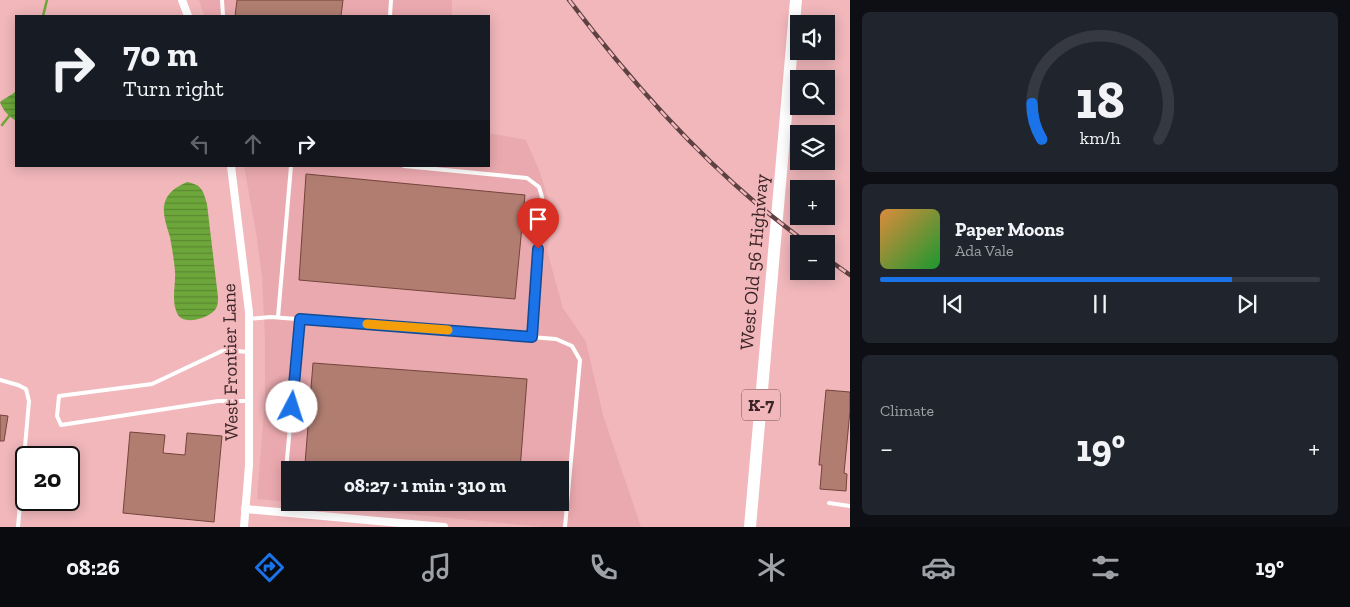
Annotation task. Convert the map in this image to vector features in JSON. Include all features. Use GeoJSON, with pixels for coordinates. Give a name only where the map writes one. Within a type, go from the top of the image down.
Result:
{"type":"FeatureCollection","features":[{"type":"Feature","properties":{"kind":"highway","name":"West Old 56 Highway"},"geometry":{"type":"LineString","coordinates":[[750,527],[796,0]]}},
{"type":"Feature","properties":{"kind":"street"},"geometry":{"type":"LineString","coordinates":[[182,0],[188,15]]}},
{"type":"Feature","properties":{"kind":"street","name":"West Frontier Lane"},"geometry":{"type":"LineString","coordinates":[[231,167],[250,319],[249,464],[244,527]]}},
{"type":"Feature","properties":{"kind":"street"},"geometry":{"type":"LineString","coordinates":[[245,509],[444,527]]}},
{"type":"Feature","properties":{"kind":"lane"},"geometry":{"type":"LineString","coordinates":[[222,0],[224,15]]}},
{"type":"Feature","properties":{"kind":"lane"},"geometry":{"type":"LineString","coordinates":[[390,15],[391,0]]}},
{"type":"Feature","properties":{"kind":"lane"},"geometry":{"type":"LineString","coordinates":[[278,317],[291,167]]}},
{"type":"Feature","properties":{"kind":"lane"},"geometry":{"type":"LineString","coordinates":[[414,167],[527,178],[539,187],[542,197],[532,337]]}},
{"type":"Feature","properties":{"kind":"lane"},"geometry":{"type":"LineString","coordinates":[[250,319],[278,317],[556,339],[572,346],[580,360],[569,479]]}},
{"type":"Feature","properties":{"kind":"lane"},"geometry":{"type":"LineString","coordinates":[[286,461],[300,319]]}},
{"type":"Feature","properties":{"kind":"lane"},"geometry":{"type":"LineString","coordinates":[[249,352],[224,350],[152,384],[59,396],[57,416],[61,425],[218,401],[249,401]]}},
{"type":"Feature","properties":{"kind":"lane"},"geometry":{"type":"LineString","coordinates":[[0,380],[26,389],[29,401],[18,527]]}},
{"type":"Feature","properties":{"kind":"lane"},"geometry":{"type":"LineString","coordinates":[[829,503],[850,506]]}},
{"type":"Feature","properties":{"kind":"lane"},"geometry":{"type":"LineString","coordinates":[[565,527],[566,511]]}},
{"type":"Feature","properties":{"kind":"shaded area"},"geometry":{"type":"Polygon","coordinates":[[[199,0],[452,0],[452,15],[204,15],[199,0]]]}},
{"type":"Feature","properties":{"kind":"shaded area"},"geometry":{"type":"Polygon","coordinates":[[[15,92],[15,120],[7,113],[0,102],[15,92]]]}},
{"type":"Feature","properties":{"kind":"shaded area"},"geometry":{"type":"Polygon","coordinates":[[[490,133],[526,140],[539,170],[553,214],[547,250],[563,308],[586,342],[603,415],[641,527],[543,527],[376,511],[569,511],[569,461],[281,461],[281,501],[257,499],[265,397],[262,276],[244,167],[490,167],[490,133]]]}},
{"type":"Feature","properties":{"kind":"shaded area"},"geometry":{"type":"Polygon","coordinates":[[[187,182],[201,189],[207,204],[218,297],[218,303],[214,311],[206,317],[194,320],[180,317],[175,308],[175,267],[164,210],[165,201],[169,194],[175,188],[187,182]]]}},
{"type":"Feature","properties":{"kind":"building"},"geometry":{"type":"Polygon","coordinates":[[[237,0],[343,0],[341,15],[235,15],[237,0]]]}},
{"type":"Feature","properties":{"kind":"building"},"geometry":{"type":"Polygon","coordinates":[[[306,174],[525,195],[515,299],[299,280],[306,174]]]}},
{"type":"Feature","properties":{"kind":"building"},"geometry":{"type":"Polygon","coordinates":[[[313,363],[527,379],[521,461],[305,461],[313,363]]]}},
{"type":"Feature","properties":{"kind":"building"},"geometry":{"type":"Polygon","coordinates":[[[826,390],[850,392],[844,473],[847,474],[846,491],[820,489],[822,465],[819,465],[826,390]]]}},
{"type":"Feature","properties":{"kind":"building"},"geometry":{"type":"Polygon","coordinates":[[[0,415],[8,416],[4,441],[0,441],[0,415]]]}},
{"type":"Feature","properties":{"kind":"building"},"geometry":{"type":"Polygon","coordinates":[[[130,432],[165,435],[163,453],[185,455],[187,433],[222,436],[214,522],[123,513],[130,432]]]}},
{"type":"Feature","properties":{"kind":"waterway"},"geometry":{"type":"LineString","coordinates":[[43,15],[47,0]]}},
{"type":"Feature","properties":{"kind":"waterway"},"geometry":{"type":"LineString","coordinates":[[2,125],[10,115]]}},
{"type":"Feature","properties":{"kind":"railway"},"geometry":{"type":"LineString","coordinates":[[569,0],[612,55],[681,133],[731,181],[796,235]]}},
{"type":"Feature","properties":{"kind":"railway"},"geometry":{"type":"LineString","coordinates":[[835,264],[850,275]]}},
{"type":"Feature","properties":{"kind":"slow traffic"},"geometry":{"type":"LineString","coordinates":[[367,324],[448,330]]}},
{"type":"Feature","properties":{"kind":"route"},"geometry":{"type":"LineString","coordinates":[[292,407],[300,319],[532,337],[538,249]]}}]}
